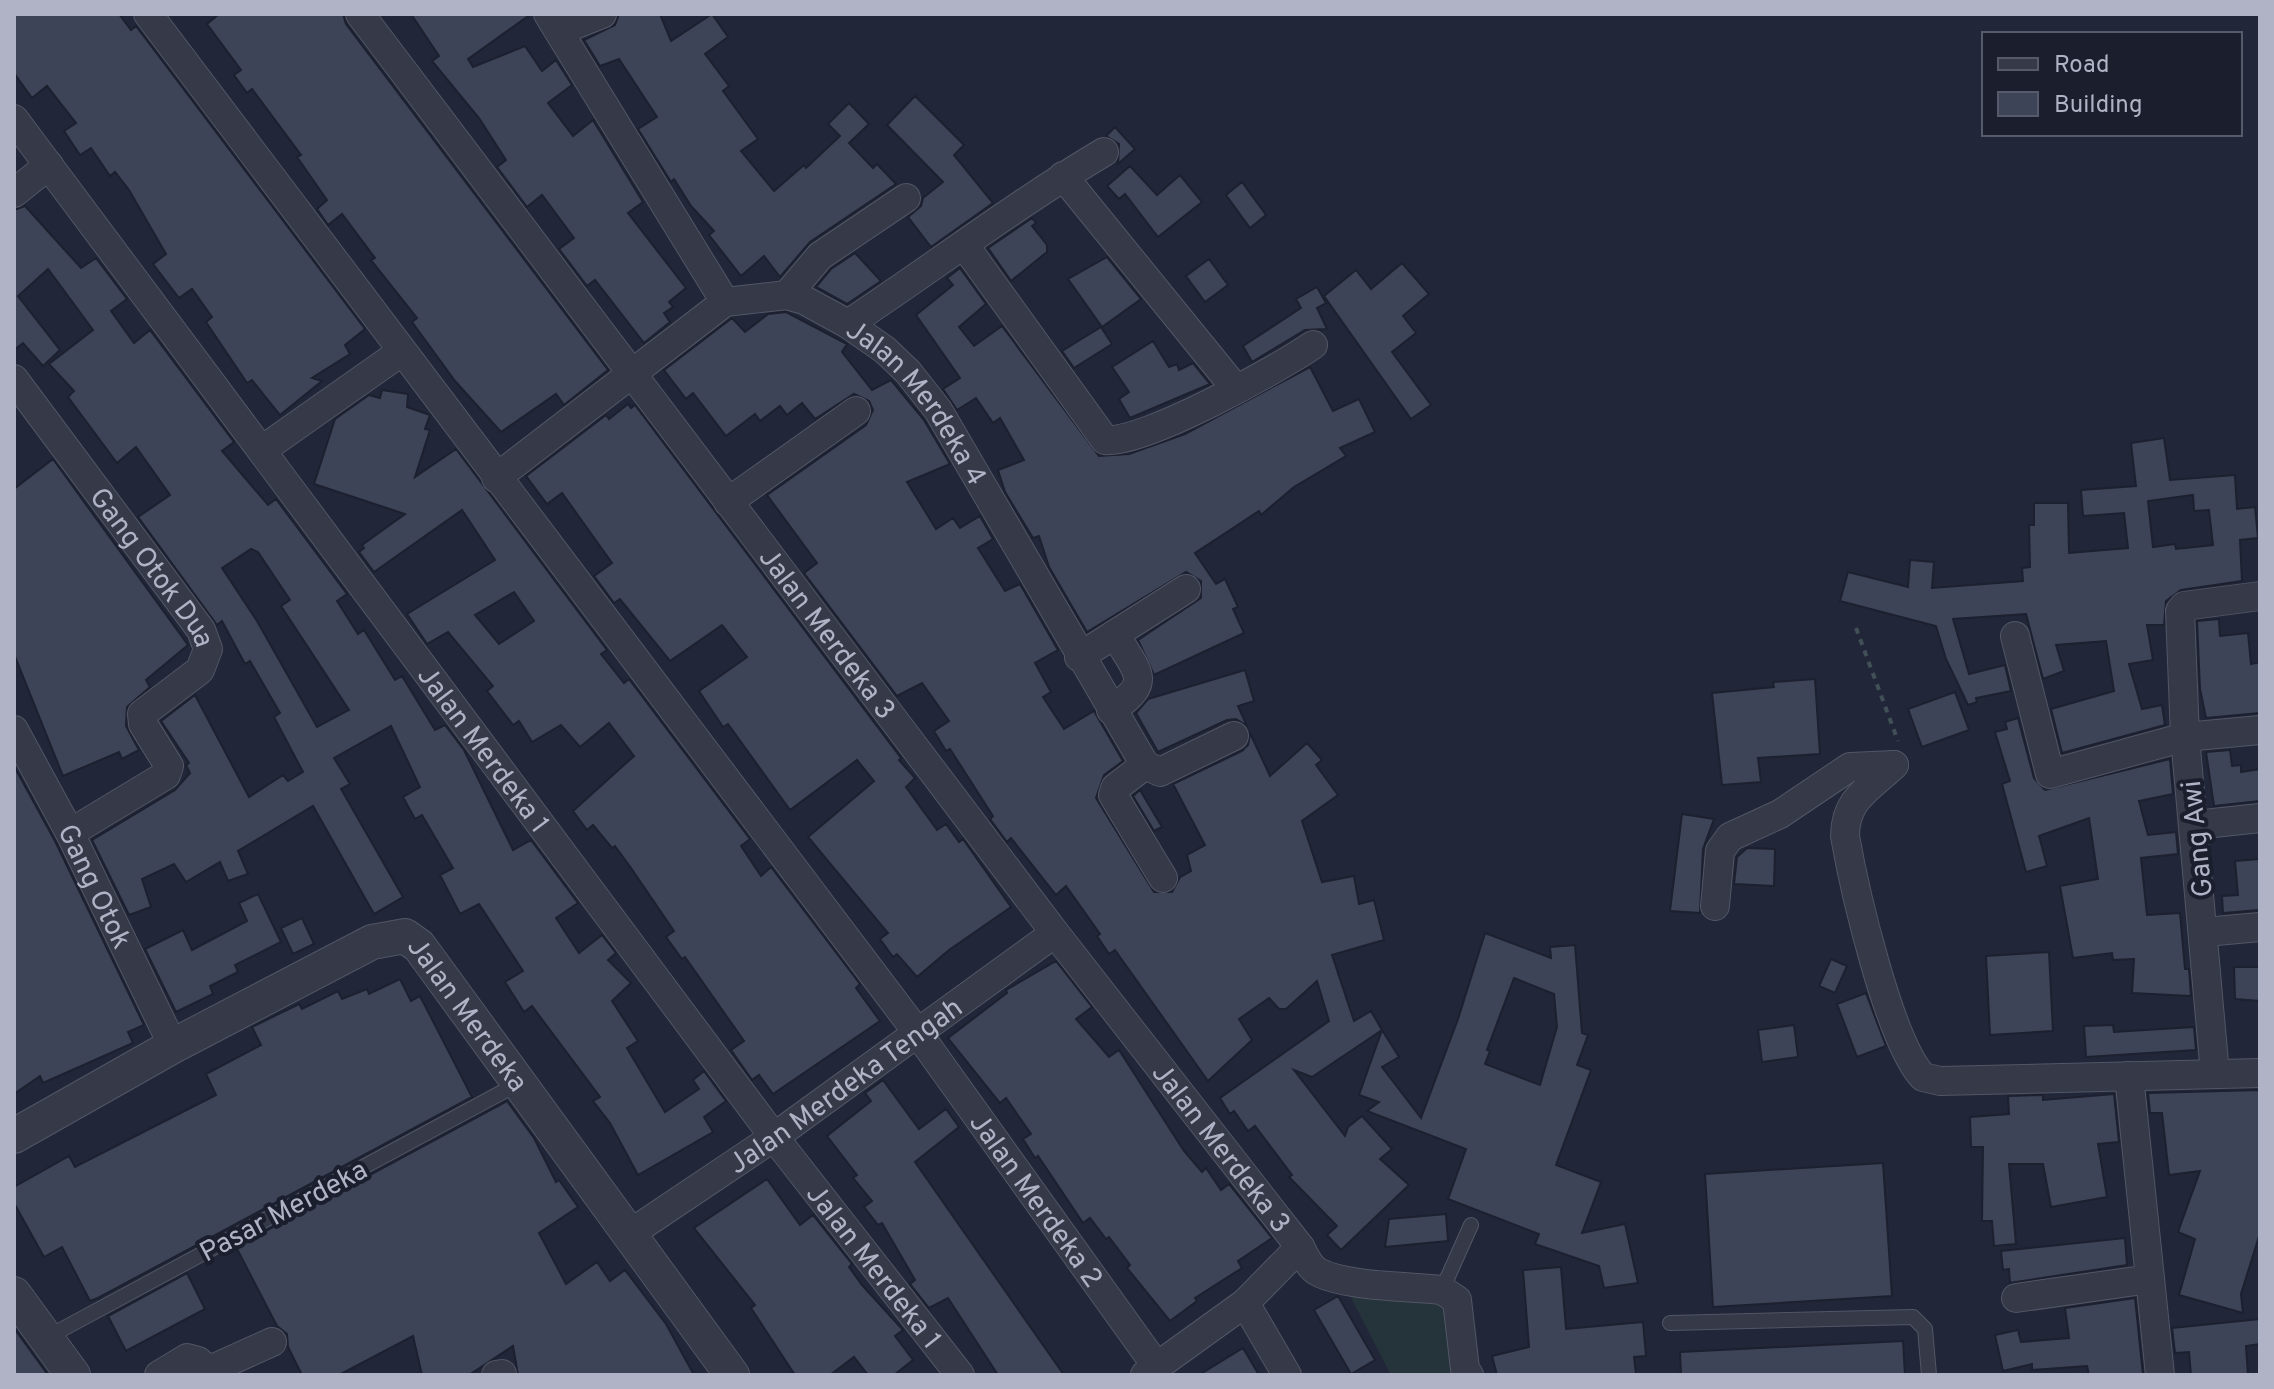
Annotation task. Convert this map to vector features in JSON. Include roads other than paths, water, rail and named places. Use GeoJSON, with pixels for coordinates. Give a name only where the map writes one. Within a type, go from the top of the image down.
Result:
{"type":"FeatureCollection","features":[{"type":"Feature","properties":{"kind":"street","name":"Jalan Merdeka 2"},"geometry":{"type":"LineString","coordinates":[[148,14],[917,1032],[1151,1371]]}},
{"type":"Feature","properties":{"kind":"street","name":"Jalan Merdeka 3"},"geometry":{"type":"LineString","coordinates":[[360,14],[630,374],[1055,933],[1300,1247],[1315,1271],[1333,1278],[1442,1290]]}},
{"type":"Feature","properties":{"kind":"street"},"geometry":{"type":"LineString","coordinates":[[602,14],[554,22],[725,302]]}},
{"type":"Feature","properties":{"kind":"street","name":"Jalan Merdeka 1"},"geometry":{"type":"LineString","coordinates":[[15,123],[774,1137],[960,1375]]}},
{"type":"Feature","properties":{"kind":"street"},"geometry":{"type":"LineString","coordinates":[[848,324],[965,246],[1015,206],[1104,152]]}},
{"type":"Feature","properties":{"kind":"street"},"geometry":{"type":"LineString","coordinates":[[14,193],[49,165]]}},
{"type":"Feature","properties":{"kind":"street"},"geometry":{"type":"LineString","coordinates":[[1063,176],[1236,389]]}},
{"type":"Feature","properties":{"kind":"street"},"geometry":{"type":"LineString","coordinates":[[496,478],[725,302],[787,295],[820,256],[906,198]]}},
{"type":"Feature","properties":{"kind":"street"},"geometry":{"type":"LineString","coordinates":[[965,246],[1105,440],[1172,420],[1236,389],[1313,345]]}},
{"type":"Feature","properties":{"kind":"street","name":"Jalan Merdeka 4"},"geometry":{"type":"LineString","coordinates":[[787,295],[848,324],[885,350],[938,410],[1079,657],[1145,765]]}},
{"type":"Feature","properties":{"kind":"street"},"geometry":{"type":"LineString","coordinates":[[262,450],[401,352]]}},
{"type":"Feature","properties":{"kind":"street","name":"Gang Otok Dua"},"geometry":{"type":"LineString","coordinates":[[14,379],[201,630],[208,649],[200,670],[142,714],[143,724],[169,766],[166,775],[70,833]]}},
{"type":"Feature","properties":{"kind":"street"},"geometry":{"type":"LineString","coordinates":[[728,502],[856,411]]}},
{"type":"Feature","properties":{"kind":"street"},"geometry":{"type":"LineString","coordinates":[[1079,657],[1186,589]]}},
{"type":"Feature","properties":{"kind":"street","name":"Gang Awi"},"geometry":{"type":"LineString","coordinates":[[2215,1074],[2205,932],[2185,737],[2180,614],[2184,606],[2260,596]]}},
{"type":"Feature","properties":{"kind":"street"},"geometry":{"type":"LineString","coordinates":[[1111,710],[1136,693],[1138,685],[1136,672],[1115,634]]}},
{"type":"Feature","properties":{"kind":"street"},"geometry":{"type":"LineString","coordinates":[[2015,636],[2050,774],[2185,737],[2260,730]]}},
{"type":"Feature","properties":{"kind":"street","name":"Gang Otok"},"geometry":{"type":"LineString","coordinates":[[14,730],[70,833],[173,1046]]}},
{"type":"Feature","properties":{"kind":"street"},"geometry":{"type":"LineString","coordinates":[[1163,878],[1113,795],[1115,788],[1145,765],[1160,772],[1234,736]]}},
{"type":"Feature","properties":{"kind":"street"},"geometry":{"type":"LineString","coordinates":[[1715,906],[1720,851],[1730,837],[1780,814],[1850,767],[1894,765],[1850,805],[1845,818],[1845,836],[1870,943],[1903,1043],[1926,1080],[2260,1073]]}},
{"type":"Feature","properties":{"kind":"street"},"geometry":{"type":"LineString","coordinates":[[2195,825],[2260,818]]}},
{"type":"Feature","properties":{"kind":"street"},"geometry":{"type":"LineString","coordinates":[[2205,932],[2260,927]]}},
{"type":"Feature","properties":{"kind":"street","name":"Jalan Merdeka Tengah"},"geometry":{"type":"LineString","coordinates":[[631,1233],[774,1137],[1055,933]]}},
{"type":"Feature","properties":{"kind":"street","name":"Jalan Merdeka"},"geometry":{"type":"LineString","coordinates":[[14,1136],[173,1046],[372,942],[398,935],[419,946],[732,1375]]}},
{"type":"Feature","properties":{"kind":"street"},"geometry":{"type":"LineString","coordinates":[[2129,1076],[2160,1375]]}},
{"type":"Feature","properties":{"kind":"street"},"geometry":{"type":"LineString","coordinates":[[1151,1371],[1245,1303],[1300,1247]]}},
{"type":"Feature","properties":{"kind":"street"},"geometry":{"type":"LineString","coordinates":[[2016,1298],[2150,1279]]}},
{"type":"Feature","properties":{"kind":"street"},"geometry":{"type":"LineString","coordinates":[[1442,1290],[1457,1300],[1465,1369],[1469,1375]]}},
{"type":"Feature","properties":{"kind":"street"},"geometry":{"type":"LineString","coordinates":[[14,1294],[73,1375]]}},
{"type":"Feature","properties":{"kind":"street"},"geometry":{"type":"LineString","coordinates":[[1245,1303],[1287,1375]]}},
{"type":"Feature","properties":{"kind":"street"},"geometry":{"type":"LineString","coordinates":[[159,1375],[187,1358],[198,1361],[212,1373],[272,1342]]}},
{"type":"Feature","properties":{"kind":"lane","name":"Pasar Merdeka"},"geometry":{"type":"LineString","coordinates":[[45,1339],[521,1082]]}},
{"type":"Feature","properties":{"kind":"lane"},"geometry":{"type":"LineString","coordinates":[[1442,1290],[1471,1225]]}},
{"type":"Feature","properties":{"kind":"lane"},"geometry":{"type":"LineString","coordinates":[[1670,1323],[1913,1317],[1925,1329],[1929,1375]]}}]}
